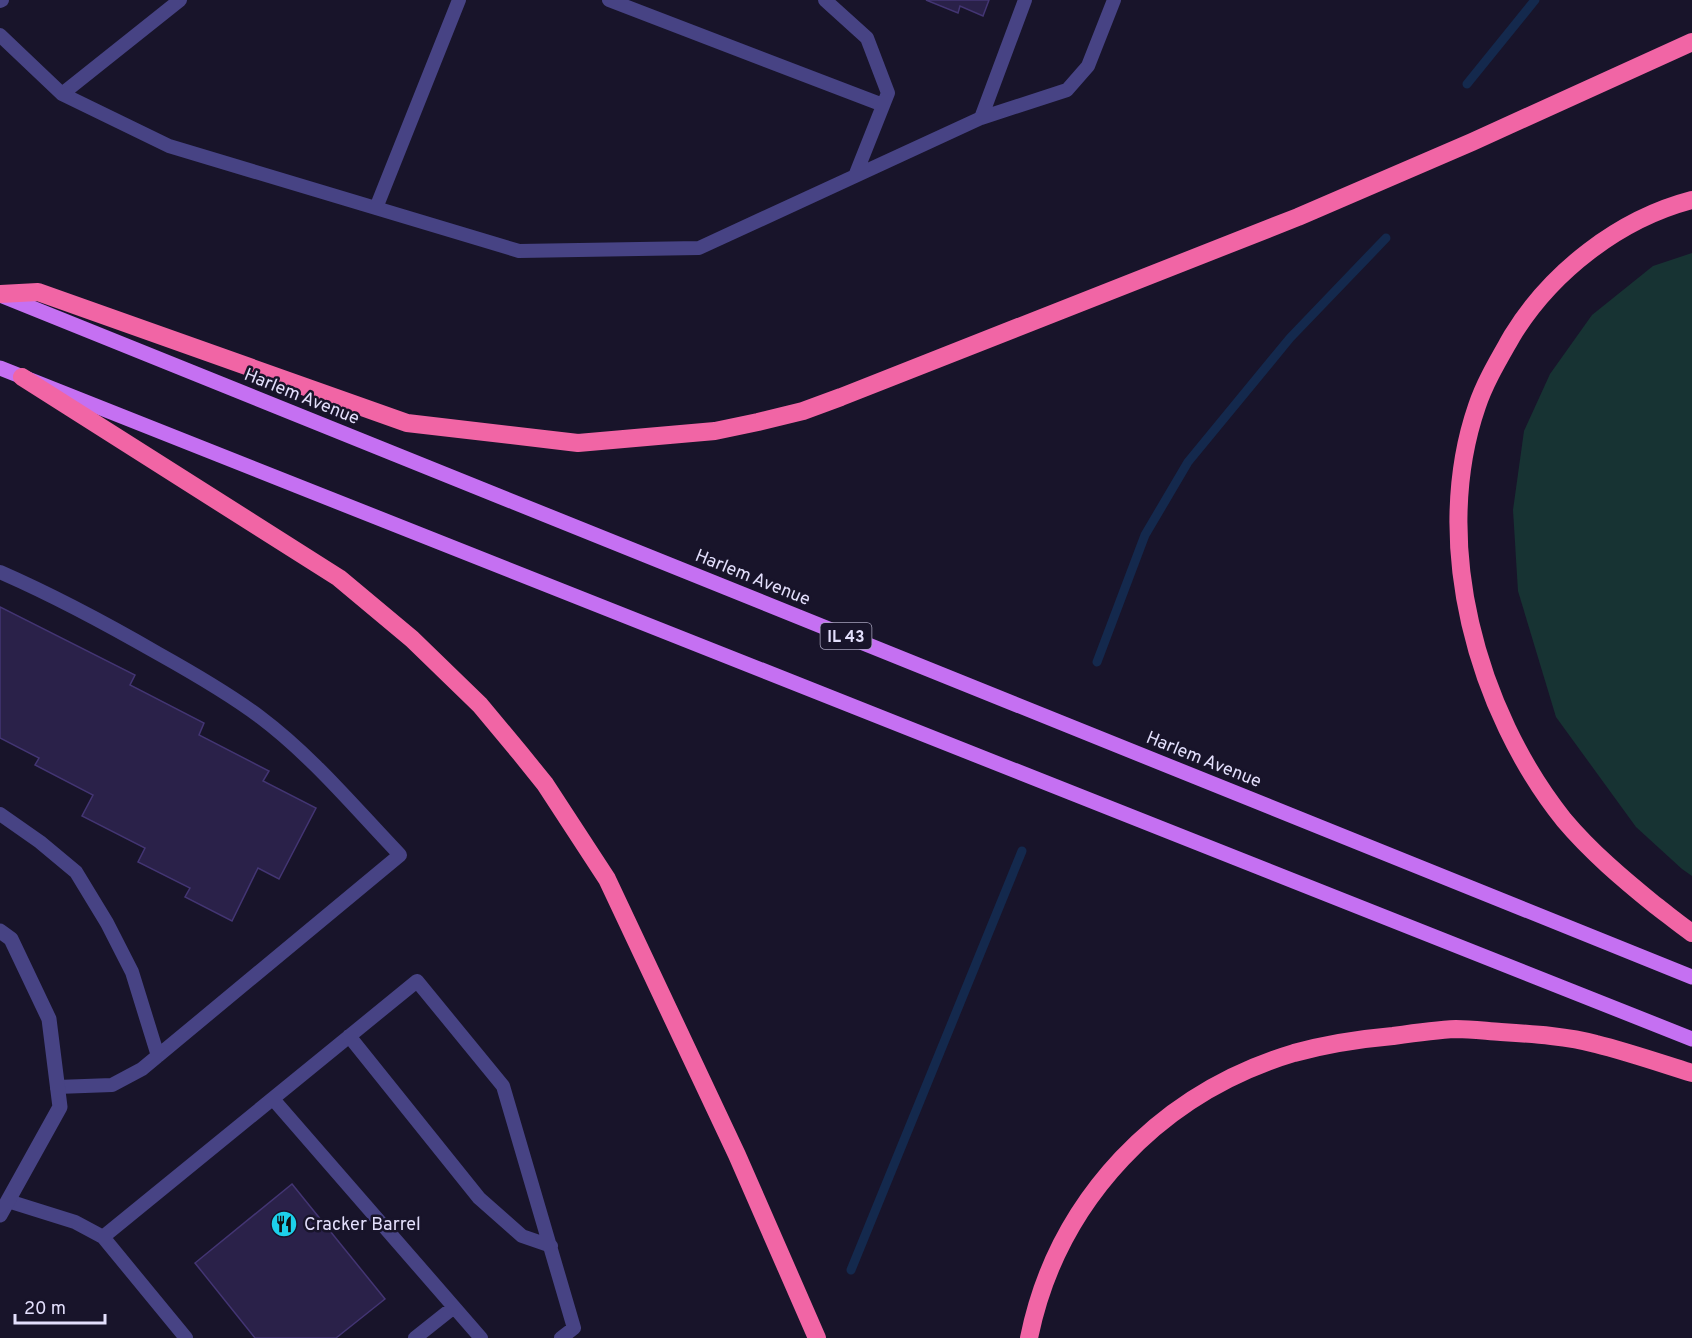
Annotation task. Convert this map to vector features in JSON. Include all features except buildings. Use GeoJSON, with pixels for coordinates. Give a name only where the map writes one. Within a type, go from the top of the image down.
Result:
{"type":"FeatureCollection","features":[{"type":"Feature","properties":{"kind":"highway"},"geometry":{"type":"LineString","coordinates":[[0,294],[38,292],[406,423],[578,443],[715,431],[792,414],[842,397],[1298,217],[1472,142],[1692,42]]}},
{"type":"Feature","properties":{"kind":"highway"},"geometry":{"type":"LineString","coordinates":[[1692,200],[1653,213],[1596,246],[1566,270],[1524,318],[1496,363],[1477,406],[1466,449],[1459,495],[1460,554],[1468,616],[1483,670],[1502,720],[1541,788],[1566,821],[1622,879],[1692,933]]}},
{"type":"Feature","properties":{"kind":"highway"},"geometry":{"type":"LineString","coordinates":[[22,377],[339,579],[412,639],[480,705],[520,753],[545,784],[607,879],[737,1155],[817,1338]]}},
{"type":"Feature","properties":{"kind":"highway"},"geometry":{"type":"LineString","coordinates":[[1029,1338],[1034,1313],[1059,1248],[1074,1220],[1102,1182],[1120,1161],[1154,1129],[1189,1102],[1263,1065],[1294,1053],[1343,1041],[1456,1029],[1532,1034],[1594,1043],[1692,1073]]}},
{"type":"Feature","properties":{"kind":"main road","name":"Harlem Avenue"},"geometry":{"type":"LineString","coordinates":[[0,294],[1692,977]]}},
{"type":"Feature","properties":{"kind":"main road"},"geometry":{"type":"LineString","coordinates":[[0,368],[1692,1039]]}},
{"type":"Feature","properties":{"kind":"street"},"geometry":{"type":"LineString","coordinates":[[0,931],[11,939],[49,1019],[60,1107],[0,1215]]}},
{"type":"Feature","properties":{"kind":"lane"},"geometry":{"type":"LineString","coordinates":[[62,94],[180,0]]}},
{"type":"Feature","properties":{"kind":"lane"},"geometry":{"type":"LineString","coordinates":[[376,208],[459,0]]}},
{"type":"Feature","properties":{"kind":"lane"},"geometry":{"type":"LineString","coordinates":[[609,0],[883,105]]}},
{"type":"Feature","properties":{"kind":"lane"},"geometry":{"type":"LineString","coordinates":[[825,0],[867,38],[888,93],[855,176]]}},
{"type":"Feature","properties":{"kind":"lane"},"geometry":{"type":"LineString","coordinates":[[981,118],[1025,0]]}},
{"type":"Feature","properties":{"kind":"lane"},"geometry":{"type":"LineString","coordinates":[[0,35],[62,94],[169,146],[519,250],[699,248],[981,118],[1067,90],[1088,66],[1114,0]]}},
{"type":"Feature","properties":{"kind":"lane"},"geometry":{"type":"LineString","coordinates":[[0,572],[35,587],[117,630],[193,674],[260,717],[304,755],[400,855],[142,1068],[112,1085],[57,1087]]}},
{"type":"Feature","properties":{"kind":"lane"},"geometry":{"type":"LineString","coordinates":[[0,814],[40,842],[76,872],[107,923],[132,972],[158,1056]]}},
{"type":"Feature","properties":{"kind":"lane"},"geometry":{"type":"LineString","coordinates":[[103,1237],[417,981],[503,1086],[574,1328],[561,1338]]}},
{"type":"Feature","properties":{"kind":"lane"},"geometry":{"type":"LineString","coordinates":[[349,1036],[479,1198],[522,1236],[551,1246]]}},
{"type":"Feature","properties":{"kind":"lane"},"geometry":{"type":"LineString","coordinates":[[273,1099],[481,1338]]}},
{"type":"Feature","properties":{"kind":"lane"},"geometry":{"type":"LineString","coordinates":[[8,1201],[75,1221],[103,1237],[186,1338]]}},
{"type":"Feature","properties":{"kind":"lane"},"geometry":{"type":"LineString","coordinates":[[415,1338],[454,1307]]}},
{"type":"Feature","properties":{"kind":"green space"},"geometry":{"type":"Polygon","coordinates":[[[1692,253],[1692,876],[1636,827],[1556,717],[1518,591],[1513,510],[1524,431],[1550,374],[1592,315],[1653,266],[1692,253]]]}},
{"type":"Feature","properties":{"kind":"waterway"},"geometry":{"type":"LineString","coordinates":[[1467,84],[1535,0]]}},
{"type":"Feature","properties":{"kind":"waterway"},"geometry":{"type":"LineString","coordinates":[[1097,662],[1145,535],[1188,462],[1290,338],[1386,238]]}},
{"type":"Feature","properties":{"kind":"waterway"},"geometry":{"type":"LineString","coordinates":[[851,1270],[1022,851]]}},
{"type":"Feature","properties":{"kind":"place","name":"Cracker Barrel"},"geometry":{"type":"Point","coordinates":[284,1224]}}]}
